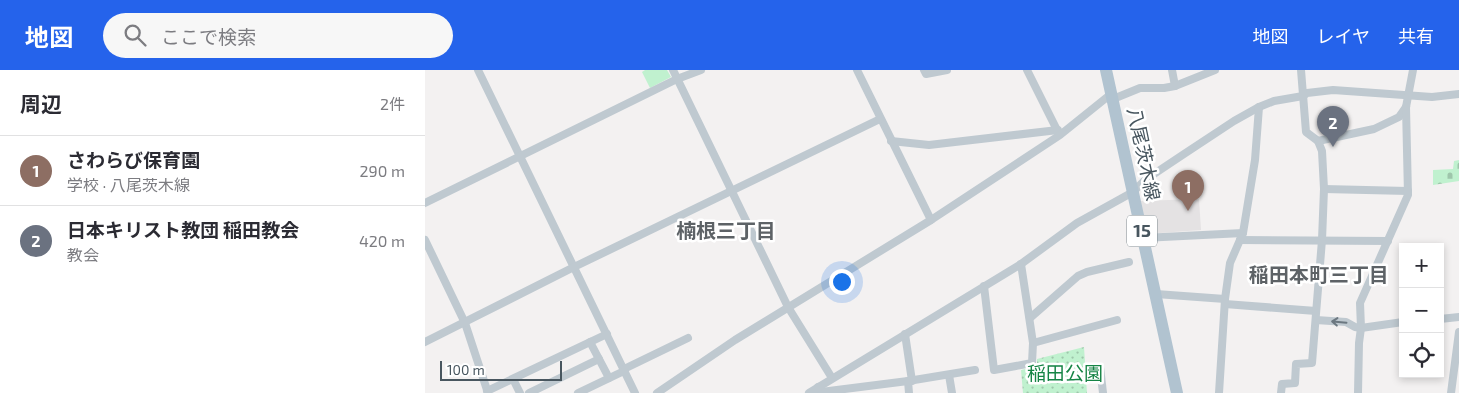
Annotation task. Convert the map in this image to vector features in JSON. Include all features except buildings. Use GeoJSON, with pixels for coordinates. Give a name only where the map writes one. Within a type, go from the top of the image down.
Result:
{"type":"FeatureCollection","features":[{"type":"Feature","properties":{"kind":"main road","name":"八尾茨木線"},"geometry":{"type":"LineString","coordinates":[[1106,70],[1177,393]]}},
{"type":"Feature","properties":{"kind":"street"},"geometry":{"type":"LineString","coordinates":[[478,70],[635,393]]}},
{"type":"Feature","properties":{"kind":"street"},"geometry":{"type":"LineString","coordinates":[[673,70],[787,307],[832,378]]}},
{"type":"Feature","properties":{"kind":"street"},"geometry":{"type":"LineString","coordinates":[[425,203],[677,79],[701,70]]}},
{"type":"Feature","properties":{"kind":"street"},"geometry":{"type":"LineString","coordinates":[[857,70],[931,220]]}},
{"type":"Feature","properties":{"kind":"street"},"geometry":{"type":"LineString","coordinates":[[924,70],[926,74],[947,70]]}},
{"type":"Feature","properties":{"kind":"street"},"geometry":{"type":"LineString","coordinates":[[1027,70],[1059,133]]}},
{"type":"Feature","properties":{"kind":"street"},"geometry":{"type":"LineString","coordinates":[[1173,70],[1175,86]]}},
{"type":"Feature","properties":{"kind":"street"},"geometry":{"type":"LineString","coordinates":[[657,393],[787,307],[931,220],[1112,96],[1139,88],[1175,86],[1215,70]]}},
{"type":"Feature","properties":{"kind":"street"},"geometry":{"type":"LineString","coordinates":[[1281,393],[1282,384],[1295,383],[1295,364],[1312,362],[1322,240],[1324,189],[1322,151],[1318,141],[1306,132],[1301,70]]}},
{"type":"Feature","properties":{"kind":"street"},"geometry":{"type":"LineString","coordinates":[[1358,393],[1361,328],[1360,303],[1408,195],[1406,107],[1413,70]]}},
{"type":"Feature","properties":{"kind":"street"},"geometry":{"type":"LineString","coordinates":[[809,393],[1021,264],[1077,223],[1133,192],[1145,180],[1233,121],[1259,107],[1274,101],[1303,96],[1307,93],[1333,90],[1432,98],[1459,94]]}},
{"type":"Feature","properties":{"kind":"street"},"geometry":{"type":"LineString","coordinates":[[1219,393],[1225,301],[1230,263],[1241,236],[1255,160],[1259,107]]}},
{"type":"Feature","properties":{"kind":"street"},"geometry":{"type":"LineString","coordinates":[[1318,141],[1374,129],[1399,117],[1406,107]]}},
{"type":"Feature","properties":{"kind":"street"},"geometry":{"type":"LineString","coordinates":[[425,342],[880,119]]}},
{"type":"Feature","properties":{"kind":"street"},"geometry":{"type":"LineString","coordinates":[[891,141],[929,145],[1059,133]]}},
{"type":"Feature","properties":{"kind":"street"},"geometry":{"type":"LineString","coordinates":[[1324,189],[1408,191]]}},
{"type":"Feature","properties":{"kind":"street"},"geometry":{"type":"LineString","coordinates":[[1143,238],[1241,236],[1387,241]]}},
{"type":"Feature","properties":{"kind":"street"},"geometry":{"type":"LineString","coordinates":[[425,240],[427,251],[465,323],[488,392],[607,334]]}},
{"type":"Feature","properties":{"kind":"street"},"geometry":{"type":"LineString","coordinates":[[1030,318],[1078,276],[1129,262]]}},
{"type":"Feature","properties":{"kind":"street"},"geometry":{"type":"LineString","coordinates":[[984,286],[993,370],[1031,363],[1033,343],[1021,264]]}},
{"type":"Feature","properties":{"kind":"street"},"geometry":{"type":"LineString","coordinates":[[1156,294],[1317,311]]}},
{"type":"Feature","properties":{"kind":"street"},"geometry":{"type":"LineString","coordinates":[[1444,319],[1459,317]]}},
{"type":"Feature","properties":{"kind":"street"},"geometry":{"type":"LineString","coordinates":[[1033,343],[1117,320]]}},
{"type":"Feature","properties":{"kind":"street"},"geometry":{"type":"LineString","coordinates":[[1316,320],[1346,322],[1355,328],[1399,323]]}},
{"type":"Feature","properties":{"kind":"street"},"geometry":{"type":"LineString","coordinates":[[1451,393],[1459,332]]}},
{"type":"Feature","properties":{"kind":"street"},"geometry":{"type":"LineString","coordinates":[[905,334],[910,381],[909,393]]}},
{"type":"Feature","properties":{"kind":"street"},"geometry":{"type":"LineString","coordinates":[[578,393],[590,391],[609,378],[688,338]]}},
{"type":"Feature","properties":{"kind":"street"},"geometry":{"type":"LineString","coordinates":[[590,342],[609,378]]}},
{"type":"Feature","properties":{"kind":"street"},"geometry":{"type":"LineString","coordinates":[[529,393],[599,359]]}},
{"type":"Feature","properties":{"kind":"street"},"geometry":{"type":"LineString","coordinates":[[1100,367],[1103,393]]}},
{"type":"Feature","properties":{"kind":"street"},"geometry":{"type":"LineString","coordinates":[[818,387],[821,392],[844,391],[975,370]]}},
{"type":"Feature","properties":{"kind":"street"},"geometry":{"type":"LineString","coordinates":[[949,374],[952,393]]}},
{"type":"Feature","properties":{"kind":"street"},"geometry":{"type":"LineString","coordinates":[[513,379],[520,393]]}},
{"type":"Feature","properties":{"kind":"shaded area"},"geometry":{"type":"Polygon","coordinates":[[[1199,199],[1201,230],[1147,234],[1140,201],[1199,199]]]}},
{"type":"Feature","properties":{"kind":"green space"},"geometry":{"type":"Polygon","coordinates":[[[645,70],[667,70],[671,77],[650,88],[642,72],[645,70]]]}},
{"type":"Feature","properties":{"kind":"green space"},"geometry":{"type":"Polygon","coordinates":[[[1459,160],[1459,181],[1433,185],[1433,170],[1453,169],[1454,161],[1459,160]]]}},
{"type":"Feature","properties":{"kind":"green space","name":"稲田公園"},"geometry":{"type":"Polygon","coordinates":[[[1084,347],[1087,393],[1023,393],[1021,370],[1037,366],[1037,359],[1084,347]]]}},
{"type":"Feature","properties":{"kind":"place","name":"日本キリスト教団 稲田教会"},"geometry":{"type":"Point","coordinates":[1333,147]}},
{"type":"Feature","properties":{"kind":"place","name":"さわらび保育園"},"geometry":{"type":"Point","coordinates":[1188,211]}},
{"type":"Feature","properties":{"kind":"district","name":"楠根三丁目"},"geometry":{"type":"Point","coordinates":[726,231]}},
{"type":"Feature","properties":{"kind":"district","name":"稲田本町三丁目"},"geometry":{"type":"Point","coordinates":[1319,275]}}]}
